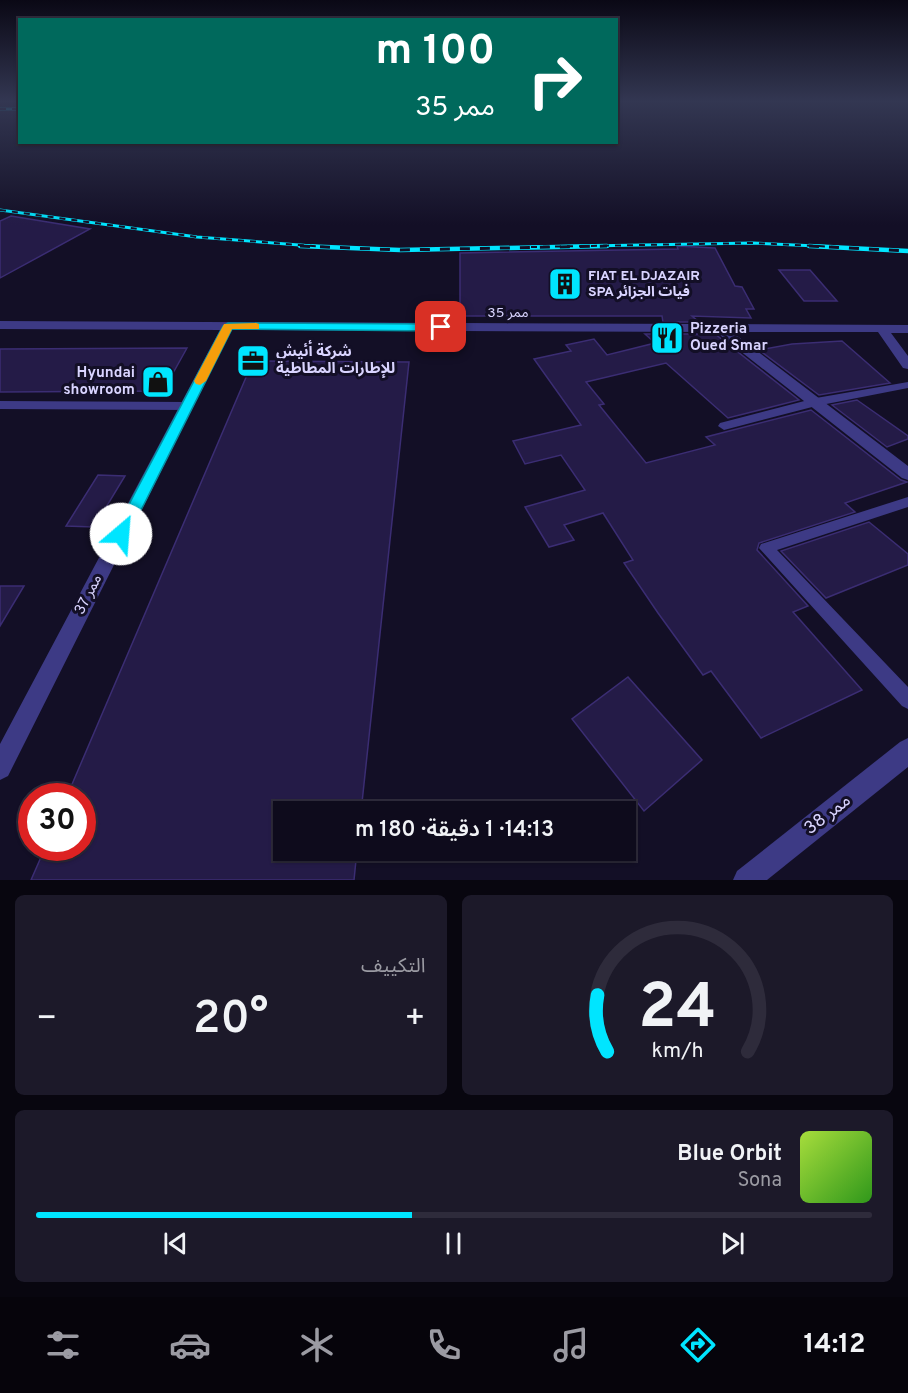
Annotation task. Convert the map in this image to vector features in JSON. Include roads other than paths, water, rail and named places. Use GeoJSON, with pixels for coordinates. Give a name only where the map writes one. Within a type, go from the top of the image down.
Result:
{"type":"FeatureCollection","features":[{"type":"Feature","properties":{"kind":"street","name":"ممر 35"},"geometry":{"type":"LineString","coordinates":[[0,325],[908,329]]}},
{"type":"Feature","properties":{"kind":"street","name":"ممر 37"},"geometry":{"type":"LineString","coordinates":[[0,768],[228,326]]}},
{"type":"Feature","properties":{"kind":"street"},"geometry":{"type":"LineString","coordinates":[[719,328],[908,474]]}},
{"type":"Feature","properties":{"kind":"street"},"geometry":{"type":"LineString","coordinates":[[881,328],[908,364]]}},
{"type":"Feature","properties":{"kind":"street","name":"ممر 38"},"geometry":{"type":"LineString","coordinates":[[746,880],[908,750]]}},
{"type":"Feature","properties":{"kind":"lane"},"geometry":{"type":"LineString","coordinates":[[723,426],[816,402],[908,386]]}},
{"type":"Feature","properties":{"kind":"lane"},"geometry":{"type":"LineString","coordinates":[[0,405],[187,406]]}},
{"type":"Feature","properties":{"kind":"lane"},"geometry":{"type":"LineString","coordinates":[[908,502],[766,548],[908,700]]}},
{"type":"Feature","properties":{"kind":"railway"},"geometry":{"type":"LineString","coordinates":[[0,210],[197,237],[325,247]]}},
{"type":"Feature","properties":{"kind":"railway"},"geometry":{"type":"LineString","coordinates":[[531,247],[753,243],[838,247]]}},
{"type":"Feature","properties":{"kind":"railway"},"geometry":{"type":"LineString","coordinates":[[300,246],[325,247]]}},
{"type":"Feature","properties":{"kind":"railway"},"geometry":{"type":"LineString","coordinates":[[325,247],[400,250],[607,246]]}},
{"type":"Feature","properties":{"kind":"railway"},"geometry":{"type":"LineString","coordinates":[[809,246],[908,251]]}},
{"type":"Feature","properties":{"kind":"place","name":"FIAT EL DJAZAIR SPA فيات الجزائر"},"geometry":{"type":"Point","coordinates":[565,284]}},
{"type":"Feature","properties":{"kind":"place","name":"Pizzeria Oued Smar"},"geometry":{"type":"Point","coordinates":[667,338]}},
{"type":"Feature","properties":{"kind":"place","name":"شركة أئيش للإطارات المطاطية"},"geometry":{"type":"Point","coordinates":[253,361]}},
{"type":"Feature","properties":{"kind":"place","name":"Hyundai showroom"},"geometry":{"type":"Point","coordinates":[158,382]}}]}
